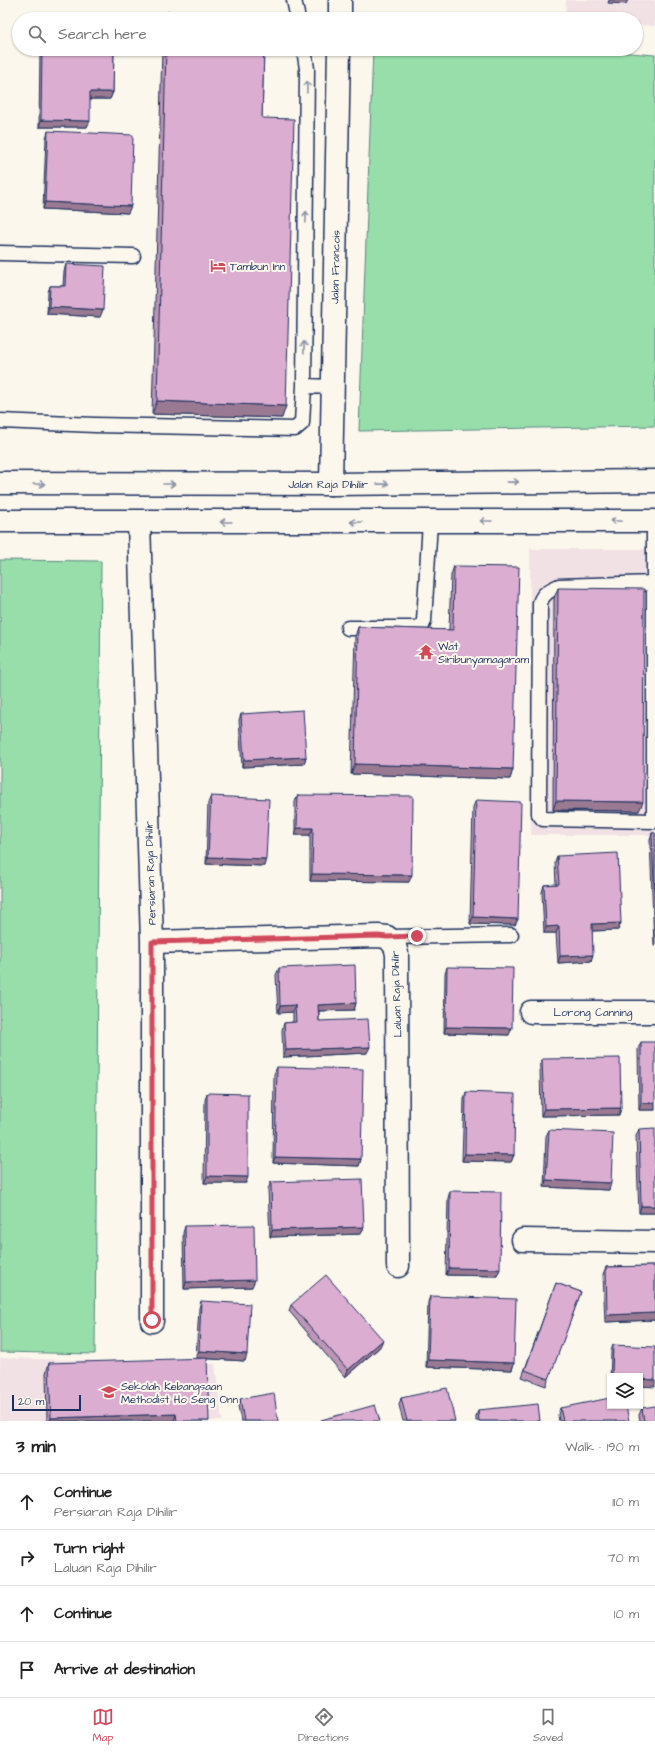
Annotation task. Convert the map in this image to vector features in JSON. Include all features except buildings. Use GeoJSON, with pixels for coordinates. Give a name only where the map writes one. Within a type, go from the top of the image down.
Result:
{"type":"FeatureCollection","features":[{"type":"Feature","properties":{"kind":"street"},"geometry":{"type":"LineString","coordinates":[[340,0],[340,12]]}},
{"type":"Feature","properties":{"kind":"street","name":"Jalan Francois"},"geometry":{"type":"LineString","coordinates":[[331,484],[340,56]]}},
{"type":"Feature","properties":{"kind":"street","name":"Jalan Raja Dihilir"},"geometry":{"type":"LineString","coordinates":[[0,484],[331,484],[655,481]]}},
{"type":"Feature","properties":{"kind":"street"},"geometry":{"type":"LineString","coordinates":[[0,521],[654,521]]}},
{"type":"Feature","properties":{"kind":"street","name":"Persiaran Raja Dihilir"},"geometry":{"type":"LineString","coordinates":[[139,522],[152,942],[152,1320]]}},
{"type":"Feature","properties":{"kind":"street","name":"Laluan Raja Dihilir"},"geometry":{"type":"LineString","coordinates":[[152,942],[378,936],[387,937],[395,946],[397,954],[398,1266]]}},
{"type":"Feature","properties":{"kind":"street","name":"Lorong Canning"},"geometry":{"type":"LineString","coordinates":[[531,1012],[655,1012]]}},
{"type":"Feature","properties":{"kind":"street"},"geometry":{"type":"LineString","coordinates":[[523,1240],[655,1242]]}},
{"type":"Feature","properties":{"kind":"lane"},"geometry":{"type":"LineString","coordinates":[[294,0],[297,12]]}},
{"type":"Feature","properties":{"kind":"lane"},"geometry":{"type":"LineString","coordinates":[[0,421],[295,430],[302,423],[304,386],[307,69],[305,56]]}},
{"type":"Feature","properties":{"kind":"lane"},"geometry":{"type":"LineString","coordinates":[[0,253],[133,256]]}},
{"type":"Feature","properties":{"kind":"lane"},"geometry":{"type":"LineString","coordinates":[[304,386],[333,388]]}},
{"type":"Feature","properties":{"kind":"lane"},"geometry":{"type":"LineString","coordinates":[[654,521],[654,583],[654,821],[543,819],[539,814],[540,603],[542,597],[550,590],[559,586],[654,583]]}},
{"type":"Feature","properties":{"kind":"lane"},"geometry":{"type":"LineString","coordinates":[[348,628],[416,628],[422,626],[424,621],[430,522]]}},
{"type":"Feature","properties":{"kind":"lane"},"geometry":{"type":"LineString","coordinates":[[387,937],[511,935]]}},
{"type":"Feature","properties":{"kind":"shaded area"},"geometry":{"type":"Polygon","coordinates":[[[566,0],[655,0],[655,26],[643,25],[643,12],[565,12],[566,0]]]}},
{"type":"Feature","properties":{"kind":"shaded area"},"geometry":{"type":"Polygon","coordinates":[[[530,549],[655,549],[655,835],[531,835],[530,549]]]}},
{"type":"Feature","properties":{"kind":"shaded area","name":"Sekolah Kebangsaan Methodist Ho Seng Onn"},"geometry":{"type":"Polygon","coordinates":[[[0,1358],[215,1364],[222,1421],[0,1421],[0,1358]]]}},
{"type":"Feature","properties":{"kind":"green space"},"geometry":{"type":"Polygon","coordinates":[[[655,55],[655,426],[359,431],[373,56],[655,55]]]}},
{"type":"Feature","properties":{"kind":"green space"},"geometry":{"type":"Polygon","coordinates":[[[0,560],[101,561],[95,1354],[0,1352],[0,560]]]}},
{"type":"Feature","properties":{"kind":"place","name":"Tambun Inn"},"geometry":{"type":"Point","coordinates":[218,266]}},
{"type":"Feature","properties":{"kind":"place","name":"Wat Siribunyamagaram"},"geometry":{"type":"Point","coordinates":[426,652]}},
{"type":"Feature","properties":{"kind":"place","name":"Sekolah Kebangsaan Methodist Ho Seng Onn"},"geometry":{"type":"Point","coordinates":[109,1392]}},
{"type":"Feature","properties":{"kind":"route"},"geometry":{"type":"LineString","coordinates":[[152,1320],[152,942],[417,936]]}}]}
